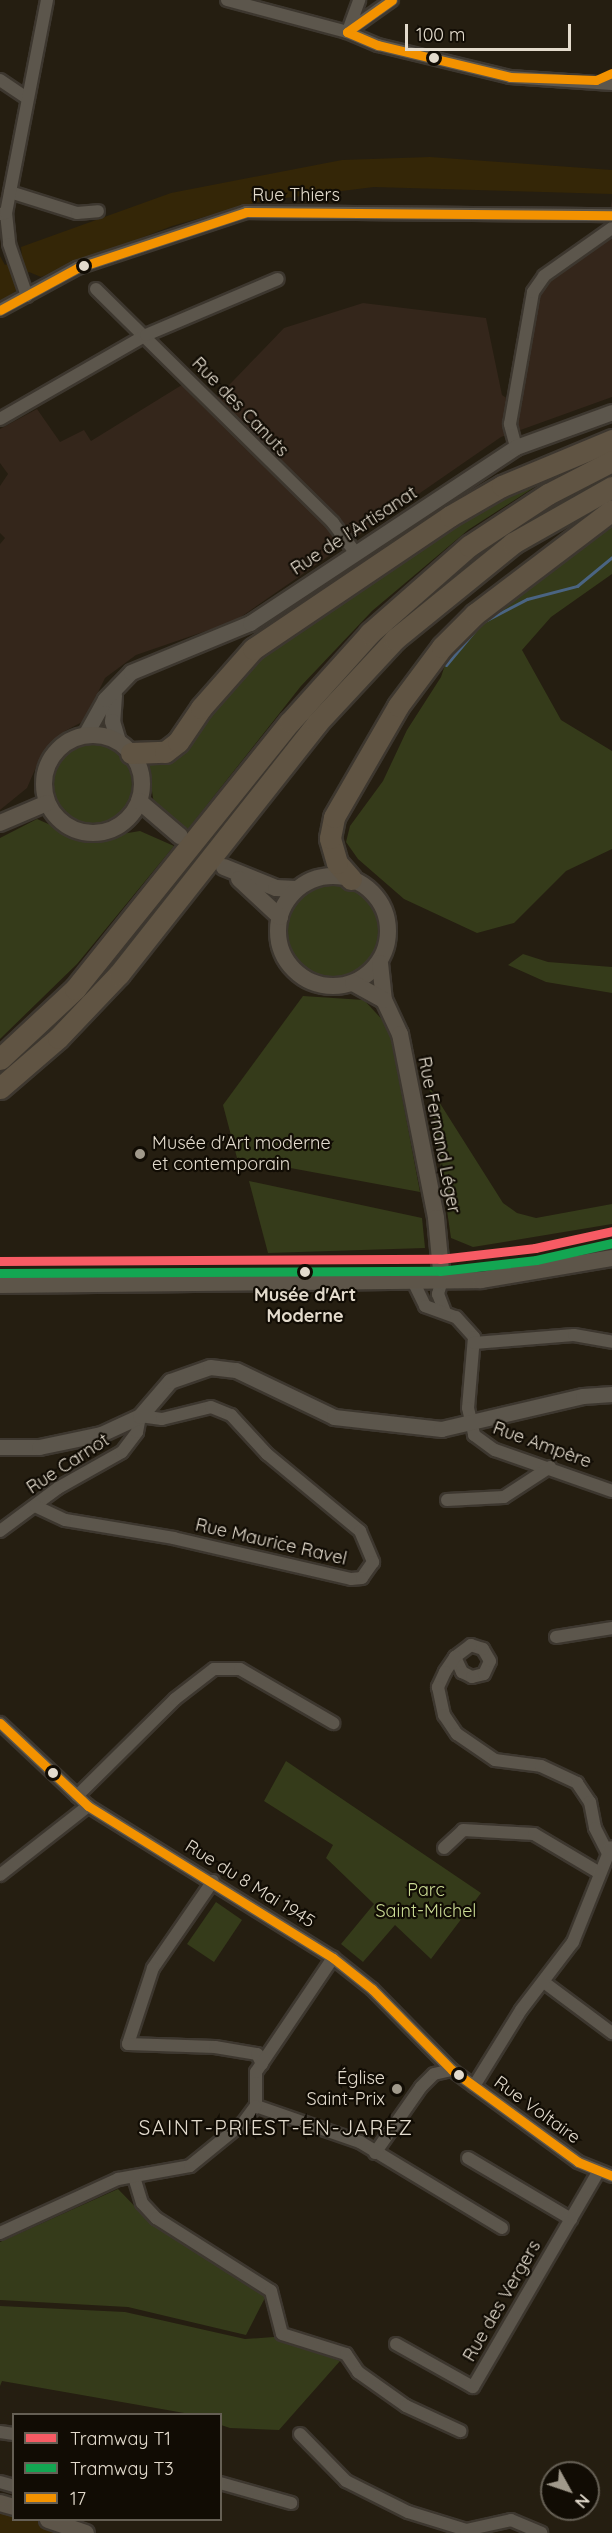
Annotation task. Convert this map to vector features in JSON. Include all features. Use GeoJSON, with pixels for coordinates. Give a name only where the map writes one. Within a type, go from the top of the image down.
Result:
{"type":"FeatureCollection","features":[{"type":"Feature","properties":{"kind":"highway"},"geometry":{"type":"LineString","coordinates":[[124,747],[165,752],[178,742],[201,708],[253,649],[450,516],[502,486],[612,440]]}},
{"type":"Feature","properties":{"kind":"highway"},"geometry":{"type":"LineString","coordinates":[[0,1059],[82,981],[290,722],[370,633],[469,546],[548,494],[612,461]]}},
{"type":"Feature","properties":{"kind":"highway"},"geometry":{"type":"LineString","coordinates":[[0,1088],[58,1038],[119,974],[317,723],[394,639],[498,554],[612,487]]}},
{"type":"Feature","properties":{"kind":"highway"},"geometry":{"type":"LineString","coordinates":[[351,879],[337,863],[333,846],[334,817],[398,706],[442,647],[475,614],[612,510]]}},
{"type":"Feature","properties":{"kind":"main road"},"geometry":{"type":"LineString","coordinates":[[85,735],[124,747],[140,767],[140,801],[130,817],[117,828],[84,833],[62,822],[46,803],[43,788],[50,760],[71,740],[85,735]]}},
{"type":"Feature","properties":{"kind":"main road"},"geometry":{"type":"LineString","coordinates":[[130,817],[180,836],[140,801]]}},
{"type":"Feature","properties":{"kind":"main road"},"geometry":{"type":"LineString","coordinates":[[0,823],[46,803]]}},
{"type":"Feature","properties":{"kind":"main road"},"geometry":{"type":"LineString","coordinates":[[280,917],[224,867],[276,888],[296,889],[323,877],[351,879],[372,891],[387,920],[388,936],[380,963],[353,983]]}},
{"type":"Feature","properties":{"kind":"main road"},"geometry":{"type":"LineString","coordinates":[[296,889],[280,917],[279,940],[292,967],[317,984],[353,983],[384,1000]]}},
{"type":"Feature","properties":{"kind":"main road","name":"Rue Fernand Léger"},"geometry":{"type":"LineString","coordinates":[[380,963],[384,1000],[400,1034],[436,1218],[442,1280]]}},
{"type":"Feature","properties":{"kind":"main road"},"geometry":{"type":"LineString","coordinates":[[0,1285],[442,1280],[518,1276],[612,1258]]}},
{"type":"Feature","properties":{"kind":"main road"},"geometry":{"type":"LineString","coordinates":[[51,2521],[86,2533]]}},
{"type":"Feature","properties":{"kind":"street"},"geometry":{"type":"LineString","coordinates":[[27,296],[9,244],[3,214],[5,195],[47,0]]}},
{"type":"Feature","properties":{"kind":"street"},"geometry":{"type":"LineString","coordinates":[[227,0],[347,32],[378,45],[510,77],[596,80],[612,84]]}},
{"type":"Feature","properties":{"kind":"street"},"geometry":{"type":"LineString","coordinates":[[347,32],[359,0]]}},
{"type":"Feature","properties":{"kind":"street"},"geometry":{"type":"LineString","coordinates":[[347,32],[392,0]]}},
{"type":"Feature","properties":{"kind":"street"},"geometry":{"type":"LineString","coordinates":[[596,80],[612,73]]}},
{"type":"Feature","properties":{"kind":"street"},"geometry":{"type":"LineString","coordinates":[[0,80],[27,98]]}},
{"type":"Feature","properties":{"kind":"street"},"geometry":{"type":"LineString","coordinates":[[5,195],[77,213],[98,211]]}},
{"type":"Feature","properties":{"kind":"street","name":"Rue Thiers"},"geometry":{"type":"LineString","coordinates":[[0,310],[77,268],[246,212],[612,216]]}},
{"type":"Feature","properties":{"kind":"street"},"geometry":{"type":"LineString","coordinates":[[516,447],[510,424],[533,292],[544,276],[612,228]]}},
{"type":"Feature","properties":{"kind":"street"},"geometry":{"type":"LineString","coordinates":[[0,419],[146,335],[279,279]]}},
{"type":"Feature","properties":{"kind":"street","name":"Rue des Canuts"},"geometry":{"type":"LineString","coordinates":[[96,289],[146,335],[276,472],[333,523],[356,553]]}},
{"type":"Feature","properties":{"kind":"street","name":"Rue de l'Artisanat"},"geometry":{"type":"LineString","coordinates":[[85,735],[119,683],[131,672],[250,623],[516,447],[612,412]]}},
{"type":"Feature","properties":{"kind":"street"},"geometry":{"type":"LineString","coordinates":[[119,683],[111,704],[124,747]]}},
{"type":"Feature","properties":{"kind":"street"},"geometry":{"type":"LineString","coordinates":[[442,1280],[438,1294],[445,1312]]}},
{"type":"Feature","properties":{"kind":"street"},"geometry":{"type":"LineString","coordinates":[[413,1281],[416,1294],[426,1306],[445,1312],[467,1326],[474,1343],[473,1422]]}},
{"type":"Feature","properties":{"kind":"street"},"geometry":{"type":"LineString","coordinates":[[474,1343],[574,1335],[612,1342]]}},
{"type":"Feature","properties":{"kind":"street"},"geometry":{"type":"LineString","coordinates":[[26,1445],[124,1417],[165,1375],[210,1359],[238,1363],[322,1406],[441,1430],[612,1394]]}},
{"type":"Feature","properties":{"kind":"street"},"geometry":{"type":"LineString","coordinates":[[0,1447],[75,1442],[140,1416],[170,1381],[210,1367],[236,1370],[320,1413],[400,1422]]}},
{"type":"Feature","properties":{"kind":"street","name":"Rue Maurice Ravel"},"geometry":{"type":"LineString","coordinates":[[35,1506],[65,1520],[174,1538],[351,1579],[362,1578],[374,1562],[360,1531],[267,1454],[231,1415],[211,1407],[162,1419],[140,1416]]}},
{"type":"Feature","properties":{"kind":"street","name":"Rue Carnot"},"geometry":{"type":"LineString","coordinates":[[0,1531],[35,1506],[122,1452],[137,1432],[140,1416]]}},
{"type":"Feature","properties":{"kind":"street","name":"Rue Ampère"},"geometry":{"type":"LineString","coordinates":[[473,1422],[482,1444],[612,1491]]}},
{"type":"Feature","properties":{"kind":"street"},"geometry":{"type":"LineString","coordinates":[[447,1500],[504,1497],[550,1467]]}},
{"type":"Feature","properties":{"kind":"street"},"geometry":{"type":"LineString","coordinates":[[556,1637],[612,1628]]}},
{"type":"Feature","properties":{"kind":"street"},"geometry":{"type":"LineString","coordinates":[[455,1657],[438,1687],[444,1715],[457,1734],[495,1760],[541,1766],[577,1783],[590,1802],[595,1828],[610,1849],[598,1872],[573,1942],[545,1983],[521,2010],[474,2086]]}},
{"type":"Feature","properties":{"kind":"street"},"geometry":{"type":"LineString","coordinates":[[76,1796],[175,1699],[214,1669],[240,1669],[333,1723]]}},
{"type":"Feature","properties":{"kind":"street","name":"Rue du 8 Mai 1945"},"geometry":{"type":"LineString","coordinates":[[0,1723],[88,1806],[213,1881],[333,1958],[372,1989],[452,2070],[474,2086]]}},
{"type":"Feature","properties":{"kind":"street"},"geometry":{"type":"LineString","coordinates":[[0,1875],[88,1806]]}},
{"type":"Feature","properties":{"kind":"street"},"geometry":{"type":"LineString","coordinates":[[444,1848],[463,1830],[534,1834],[598,1872]]}},
{"type":"Feature","properties":{"kind":"street"},"geometry":{"type":"LineString","coordinates":[[213,1881],[153,1968],[128,2044],[216,2047],[257,2054],[262,2064]]}},
{"type":"Feature","properties":{"kind":"street"},"geometry":{"type":"LineString","coordinates":[[0,2233],[118,2179],[190,2166],[243,2123],[256,2106],[255,2084],[262,2064],[333,1958]]}},
{"type":"Feature","properties":{"kind":"street"},"geometry":{"type":"LineString","coordinates":[[545,1983],[612,2033]]}},
{"type":"Feature","properties":{"kind":"street"},"geometry":{"type":"LineString","coordinates":[[375,2153],[421,2087],[434,2074],[452,2070]]}},
{"type":"Feature","properties":{"kind":"street","name":"Rue Voltaire"},"geometry":{"type":"LineString","coordinates":[[474,2086],[597,2174],[612,2176]]}},
{"type":"Feature","properties":{"kind":"street"},"geometry":{"type":"LineString","coordinates":[[256,2106],[330,2129],[502,2228]]}},
{"type":"Feature","properties":{"kind":"street"},"geometry":{"type":"LineString","coordinates":[[468,2158],[571,2219]]}},
{"type":"Feature","properties":{"kind":"street","name":"Rue des Vergers"},"geometry":{"type":"LineString","coordinates":[[396,2344],[473,2387],[597,2174]]}},
{"type":"Feature","properties":{"kind":"street"},"geometry":{"type":"LineString","coordinates":[[134,2177],[142,2203],[156,2218],[271,2291],[282,2334],[346,2354],[358,2372],[406,2406],[460,2431]]}},
{"type":"Feature","properties":{"kind":"street"},"geometry":{"type":"LineString","coordinates":[[300,2434],[346,2481],[408,2512],[466,2530],[511,2520],[541,2533]]}},
{"type":"Feature","properties":{"kind":"street"},"geometry":{"type":"LineString","coordinates":[[222,2484],[291,2504]]}},
{"type":"Feature","properties":{"kind":"shaded area"},"geometry":{"type":"Polygon","coordinates":[[[430,157],[612,170],[612,194],[374,187],[261,201],[172,226],[41,277],[29,272],[18,279],[16,291],[0,302],[0,256],[5,265],[22,257],[21,247],[171,193],[342,160],[430,157]]]}},
{"type":"Feature","properties":{"kind":"shaded area"},"geometry":{"type":"Polygon","coordinates":[[[612,199],[612,397],[501,437],[235,621],[136,655],[105,678],[84,721],[65,731],[40,758],[27,788],[0,810],[0,544],[5,538],[0,533],[0,486],[8,474],[0,463],[0,429],[37,409],[60,442],[84,430],[91,441],[185,383],[208,407],[284,328],[363,303],[486,318],[502,395],[508,399],[533,277],[608,221],[612,199]]]}},
{"type":"Feature","properties":{"kind":"shaded area"},"geometry":{"type":"Polygon","coordinates":[[[0,2497],[12,2502],[12,2521],[56,2521],[74,2533],[0,2533],[0,2497]]]}},
{"type":"Feature","properties":{"kind":"green space"},"geometry":{"type":"Polygon","coordinates":[[[558,472],[468,530],[372,611],[301,686],[188,829],[154,804],[147,759],[249,661],[483,503],[558,472]]]}},
{"type":"Feature","properties":{"kind":"green space"},"geometry":{"type":"Polygon","coordinates":[[[612,523],[612,574],[551,617],[522,650],[561,720],[612,751],[612,849],[566,871],[514,923],[477,933],[404,899],[358,859],[346,842],[350,826],[383,781],[407,730],[441,677],[450,650],[502,601],[612,523]]]}},
{"type":"Feature","properties":{"kind":"green space"},"geometry":{"type":"Polygon","coordinates":[[[91,743],[107,747],[120,755],[128,768],[132,784],[128,800],[120,813],[107,821],[91,825],[75,821],[62,813],[54,800],[50,784],[54,768],[62,755],[75,747],[91,743]]]}},
{"type":"Feature","properties":{"kind":"green space"},"geometry":{"type":"Polygon","coordinates":[[[37,819],[85,840],[140,831],[174,846],[77,964],[0,1039],[0,838],[37,819]]]}},
{"type":"Feature","properties":{"kind":"green space"},"geometry":{"type":"Polygon","coordinates":[[[333,882],[352,886],[368,897],[379,913],[383,932],[379,951],[368,967],[352,978],[333,982],[314,978],[298,967],[287,951],[283,932],[287,913],[298,897],[314,886],[333,882]]]}},
{"type":"Feature","properties":{"kind":"green space"},"geometry":{"type":"Polygon","coordinates":[[[523,954],[548,962],[612,967],[612,993],[546,982],[508,965],[523,954]]]}},
{"type":"Feature","properties":{"kind":"green space"},"geometry":{"type":"Polygon","coordinates":[[[303,996],[364,1000],[389,1027],[420,1192],[237,1158],[223,1105],[303,996]]]}},
{"type":"Feature","properties":{"kind":"green space"},"geometry":{"type":"Polygon","coordinates":[[[429,1086],[503,1203],[517,1213],[536,1218],[612,1204],[612,1224],[473,1247],[451,1238],[429,1086]]]}},
{"type":"Feature","properties":{"kind":"green space"},"geometry":{"type":"Polygon","coordinates":[[[249,1181],[422,1218],[425,1248],[268,1253],[249,1181]]]}},
{"type":"Feature","properties":{"kind":"green space","name":"Parc Saint-Michel"},"geometry":{"type":"Polygon","coordinates":[[[286,1761],[481,1893],[431,1959],[395,1925],[363,1962],[341,1944],[374,1904],[326,1858],[333,1845],[264,1801],[286,1761]]]}},
{"type":"Feature","properties":{"kind":"green space"},"geometry":{"type":"Polygon","coordinates":[[[216,1902],[242,1920],[214,1962],[187,1944],[216,1902]]]}},
{"type":"Feature","properties":{"kind":"green space"},"geometry":{"type":"Polygon","coordinates":[[[118,2189],[151,2223],[268,2292],[246,2335],[128,2307],[0,2300],[0,2242],[118,2189]]]}},
{"type":"Feature","properties":{"kind":"green space"},"geometry":{"type":"Polygon","coordinates":[[[0,2306],[125,2312],[245,2339],[274,2337],[340,2361],[279,2430],[230,2428],[222,2425],[222,2413],[184,2413],[2,2381],[0,2386],[0,2306]]]}},
{"type":"Feature","properties":{"kind":"waterway"},"geometry":{"type":"LineString","coordinates":[[446,665],[481,623],[527,599],[577,586],[612,557]]}},
{"type":"Feature","properties":{"kind":"tram line","name":"T1"},"geometry":{"type":"LineString","coordinates":[[0,1261],[440,1259],[535,1248],[612,1231]]}},
{"type":"Feature","properties":{"kind":"tram line","name":"T3"},"geometry":{"type":"LineString","coordinates":[[0,1273],[440,1271],[536,1260],[612,1243]]}},
{"type":"Feature","properties":{"kind":"transit line","name":"17"},"geometry":{"type":"LineString","coordinates":[[347,32],[392,0]]}},
{"type":"Feature","properties":{"kind":"transit line","name":"17"},"geometry":{"type":"LineString","coordinates":[[347,32],[378,45],[510,77],[596,80],[612,73]]}},
{"type":"Feature","properties":{"kind":"transit line","name":"17"},"geometry":{"type":"LineString","coordinates":[[0,310],[77,268],[246,212],[612,215]]}},
{"type":"Feature","properties":{"kind":"transit line","name":"17"},"geometry":{"type":"LineString","coordinates":[[0,1723],[88,1806],[333,1958],[372,1989],[452,2070],[578,2162],[612,2176]]}},
{"type":"Feature","properties":{"kind":"place","name":"Musée d'Art moderne et contemporain"},"geometry":{"type":"Point","coordinates":[140,1154]}},
{"type":"Feature","properties":{"kind":"place","name":"Musée d'Art Moderne"},"geometry":{"type":"Point","coordinates":[305,1272]}},
{"type":"Feature","properties":{"kind":"place","name":"Église Saint-Prix"},"geometry":{"type":"Point","coordinates":[397,2089]}},
{"type":"Feature","properties":{"kind":"district","name":"SAINT-PRIEST-EN-JAREZ"},"geometry":{"type":"Point","coordinates":[276,2127]}}]}
